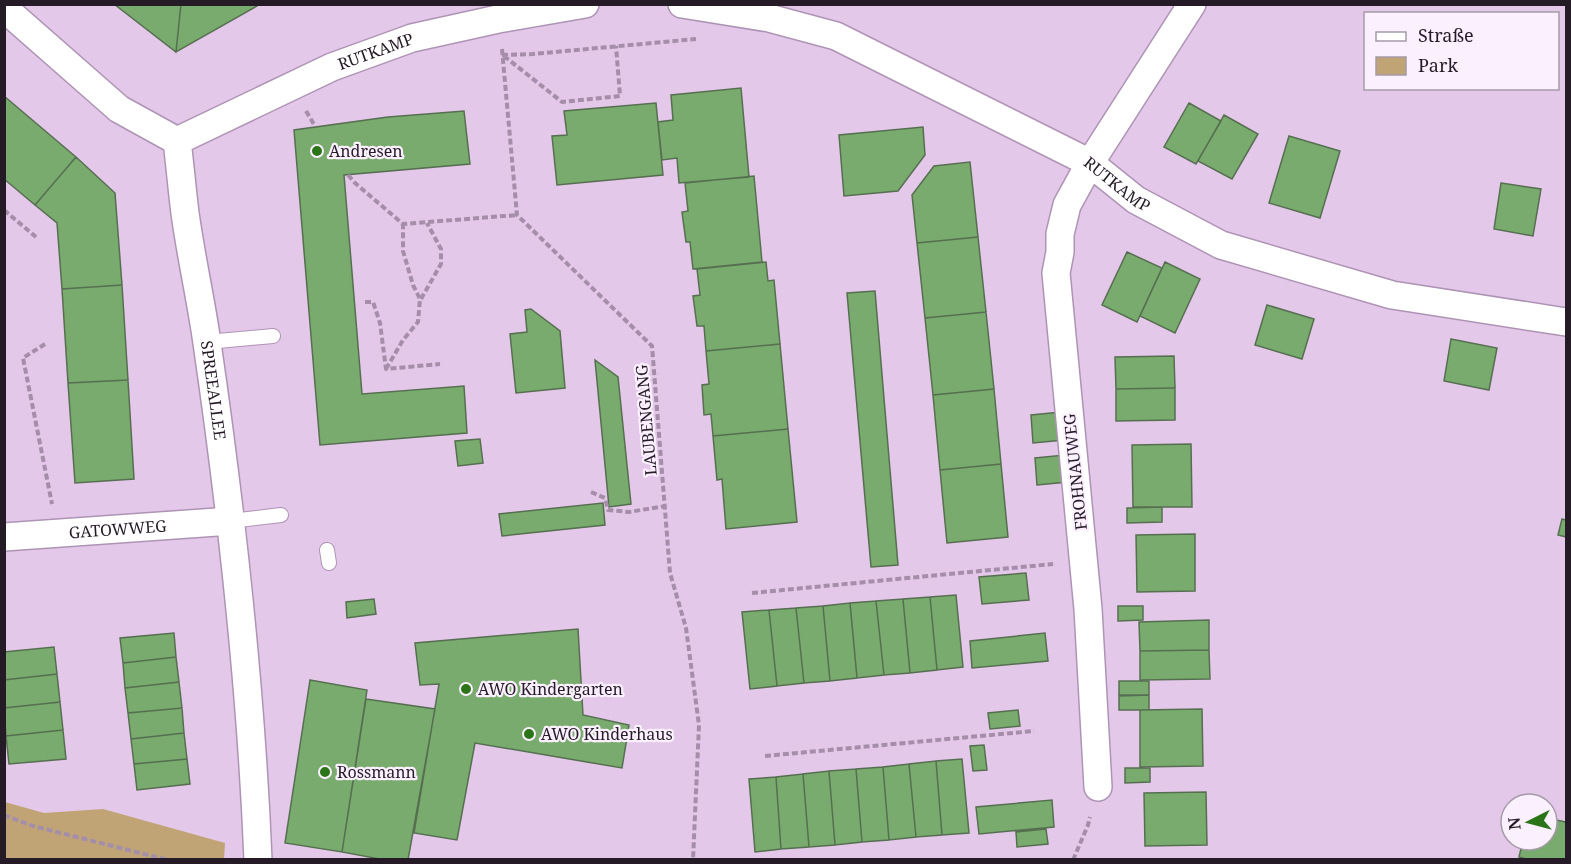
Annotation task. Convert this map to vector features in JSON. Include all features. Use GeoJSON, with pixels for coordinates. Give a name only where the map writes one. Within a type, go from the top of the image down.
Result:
{"type":"FeatureCollection","features":[{"type":"Feature","properties":{"kind":"street","name":"RUTKAMP"},"geometry":{"type":"LineString","coordinates":[[177,141],[332,67],[412,38],[498,19],[585,4]]}},
{"type":"Feature","properties":{"kind":"street","name":"RUTKAMP"},"geometry":{"type":"LineString","coordinates":[[682,4],[769,18],[836,36],[1090,164],[1136,200],[1221,245],[1392,295],[1566,322]]}},
{"type":"Feature","properties":{"kind":"street","name":"FROHNAUWEG"},"geometry":{"type":"LineString","coordinates":[[1098,787],[1084,560],[1056,273],[1060,252],[1060,234],[1067,205],[1090,164],[1192,4]]}},
{"type":"Feature","properties":{"kind":"street"},"geometry":{"type":"LineString","coordinates":[[4,8],[119,109],[177,141]]}},
{"type":"Feature","properties":{"kind":"street","name":"SPREEALLEE"},"geometry":{"type":"LineString","coordinates":[[177,141],[185,214],[207,342],[231,521],[248,685],[258,860]]}},
{"type":"Feature","properties":{"kind":"street","name":"GATOWWEG"},"geometry":{"type":"LineString","coordinates":[[4,537],[231,521]]}},
{"type":"Feature","properties":{"kind":"lane"},"geometry":{"type":"LineString","coordinates":[[207,342],[273,336]]}},
{"type":"Feature","properties":{"kind":"lane"},"geometry":{"type":"LineString","coordinates":[[231,521],[281,515]]}},
{"type":"Feature","properties":{"kind":"path"},"geometry":{"type":"LineString","coordinates":[[502,55],[706,38]]}},
{"type":"Feature","properties":{"kind":"path"},"geometry":{"type":"LineString","coordinates":[[348,175],[403,225],[517,215],[501,44]]}},
{"type":"Feature","properties":{"kind":"path"},"geometry":{"type":"LineString","coordinates":[[502,55],[562,102],[620,96],[616,46]]}},
{"type":"Feature","properties":{"kind":"path"},"geometry":{"type":"LineString","coordinates":[[4,210],[36,237]]}},
{"type":"Feature","properties":{"kind":"path","name":"LAUBENGANG"},"geometry":{"type":"LineString","coordinates":[[517,215],[652,346],[670,573],[686,628],[699,724],[693,860]]}},
{"type":"Feature","properties":{"kind":"path"},"geometry":{"type":"LineString","coordinates":[[386,369],[403,340],[418,322],[420,299],[441,264],[441,249],[427,223]]}},
{"type":"Feature","properties":{"kind":"path"},"geometry":{"type":"LineString","coordinates":[[403,225],[403,251],[413,285],[420,299]]}},
{"type":"Feature","properties":{"kind":"path"},"geometry":{"type":"LineString","coordinates":[[364,302],[374,302],[380,323],[386,369]]}},
{"type":"Feature","properties":{"kind":"path"},"geometry":{"type":"LineString","coordinates":[[45,344],[23,358],[58,534]]}},
{"type":"Feature","properties":{"kind":"path"},"geometry":{"type":"LineString","coordinates":[[386,369],[441,364]]}},
{"type":"Feature","properties":{"kind":"path"},"geometry":{"type":"LineString","coordinates":[[591,492],[605,498],[608,510],[629,512],[666,506]]}},
{"type":"Feature","properties":{"kind":"path"},"geometry":{"type":"LineString","coordinates":[[752,593],[1084,560]]}},
{"type":"Feature","properties":{"kind":"path"},"geometry":{"type":"LineString","coordinates":[[765,756],[1034,731]]}},
{"type":"Feature","properties":{"kind":"path"},"geometry":{"type":"LineString","coordinates":[[1073,860],[1088,825],[1098,787]]}},
{"type":"Feature","properties":{"kind":"path"},"geometry":{"type":"LineString","coordinates":[[4,815],[33,826],[168,860]]}},
{"type":"Feature","properties":{"kind":"green space"},"geometry":{"type":"Polygon","coordinates":[[[5,802],[44,813],[103,809],[225,843],[224,859],[5,859],[5,802]]]}},
{"type":"Feature","properties":{"kind":"building"},"geometry":{"type":"Polygon","coordinates":[[[114,4],[181,4],[176,52],[114,4]]]}},
{"type":"Feature","properties":{"kind":"building"},"geometry":{"type":"Polygon","coordinates":[[[181,4],[256,4],[257,6],[176,52],[181,4]]]}},
{"type":"Feature","properties":{"kind":"building"},"geometry":{"type":"Polygon","coordinates":[[[741,88],[749,177],[679,183],[677,158],[662,160],[658,122],[673,120],[671,95],[741,88]]]}},
{"type":"Feature","properties":{"kind":"building"},"geometry":{"type":"Polygon","coordinates":[[[4,96],[76,157],[35,205],[4,179],[4,96]]]}},
{"type":"Feature","properties":{"kind":"building"},"geometry":{"type":"Polygon","coordinates":[[[656,103],[663,175],[557,185],[552,136],[567,135],[564,111],[656,103]]]}},
{"type":"Feature","properties":{"kind":"building"},"geometry":{"type":"Polygon","coordinates":[[[1189,103],[1221,121],[1196,164],[1164,147],[1189,103]]]}},
{"type":"Feature","properties":{"kind":"building"},"geometry":{"type":"Polygon","coordinates":[[[464,111],[470,164],[344,175],[362,394],[464,386],[467,433],[320,445],[294,130],[388,117],[464,111]]]}},
{"type":"Feature","properties":{"kind":"building"},"geometry":{"type":"Polygon","coordinates":[[[1224,115],[1258,134],[1232,179],[1198,161],[1224,115]]]}},
{"type":"Feature","properties":{"kind":"building"},"geometry":{"type":"Polygon","coordinates":[[[923,127],[925,155],[898,191],[844,196],[839,135],[923,127]]]}},
{"type":"Feature","properties":{"kind":"building"},"geometry":{"type":"Polygon","coordinates":[[[1289,136],[1340,151],[1320,218],[1269,203],[1289,136]]]}},
{"type":"Feature","properties":{"kind":"building"},"geometry":{"type":"Polygon","coordinates":[[[76,157],[115,193],[122,285],[62,289],[57,223],[35,205],[76,157]]]}},
{"type":"Feature","properties":{"kind":"building"},"geometry":{"type":"Polygon","coordinates":[[[970,162],[978,237],[917,243],[912,195],[934,166],[970,162]]]}},
{"type":"Feature","properties":{"kind":"building"},"geometry":{"type":"Polygon","coordinates":[[[754,176],[762,262],[693,269],[690,242],[686,242],[682,212],[688,211],[685,183],[754,176]]]}},
{"type":"Feature","properties":{"kind":"building"},"geometry":{"type":"Polygon","coordinates":[[[1501,183],[1541,189],[1533,236],[1494,229],[1501,183]]]}},
{"type":"Feature","properties":{"kind":"building"},"geometry":{"type":"Polygon","coordinates":[[[978,237],[986,312],[925,318],[917,243],[978,237]]]}},
{"type":"Feature","properties":{"kind":"building"},"geometry":{"type":"Polygon","coordinates":[[[1127,252],[1162,268],[1137,322],[1102,305],[1127,252]]]}},
{"type":"Feature","properties":{"kind":"building"},"geometry":{"type":"Polygon","coordinates":[[[766,262],[768,281],[774,280],[780,344],[706,351],[704,326],[697,326],[693,296],[700,295],[697,269],[766,262]]]}},
{"type":"Feature","properties":{"kind":"building"},"geometry":{"type":"Polygon","coordinates":[[[1165,262],[1200,279],[1175,333],[1140,316],[1165,262]]]}},
{"type":"Feature","properties":{"kind":"building"},"geometry":{"type":"Polygon","coordinates":[[[122,285],[128,380],[68,383],[62,289],[122,285]]]}},
{"type":"Feature","properties":{"kind":"building"},"geometry":{"type":"Polygon","coordinates":[[[875,291],[898,565],[871,567],[847,293],[875,291]]]}},
{"type":"Feature","properties":{"kind":"building"},"geometry":{"type":"Polygon","coordinates":[[[1267,305],[1314,319],[1302,359],[1255,345],[1267,305]]]}},
{"type":"Feature","properties":{"kind":"building"},"geometry":{"type":"Polygon","coordinates":[[[531,309],[560,331],[565,388],[516,393],[510,334],[527,332],[525,310],[531,309]]]}},
{"type":"Feature","properties":{"kind":"building"},"geometry":{"type":"Polygon","coordinates":[[[986,312],[994,389],[933,395],[925,318],[986,312]]]}},
{"type":"Feature","properties":{"kind":"building"},"geometry":{"type":"Polygon","coordinates":[[[1451,339],[1497,348],[1489,390],[1444,381],[1451,339]]]}},
{"type":"Feature","properties":{"kind":"building"},"geometry":{"type":"Polygon","coordinates":[[[780,344],[788,429],[713,436],[711,414],[704,415],[702,385],[709,384],[706,351],[780,344]]]}},
{"type":"Feature","properties":{"kind":"building"},"geometry":{"type":"Polygon","coordinates":[[[1174,356],[1175,388],[1116,389],[1115,357],[1174,356]]]}},
{"type":"Feature","properties":{"kind":"building"},"geometry":{"type":"Polygon","coordinates":[[[595,360],[618,377],[631,504],[609,507],[595,360]]]}},
{"type":"Feature","properties":{"kind":"building"},"geometry":{"type":"Polygon","coordinates":[[[128,380],[134,479],[75,483],[68,383],[128,380]]]}},
{"type":"Feature","properties":{"kind":"building"},"geometry":{"type":"Polygon","coordinates":[[[1175,388],[1175,420],[1116,421],[1116,389],[1175,388]]]}},
{"type":"Feature","properties":{"kind":"building"},"geometry":{"type":"Polygon","coordinates":[[[994,389],[1001,464],[940,470],[933,395],[994,389]]]}},
{"type":"Feature","properties":{"kind":"building"},"geometry":{"type":"Polygon","coordinates":[[[1061,412],[1064,440],[1033,443],[1031,415],[1061,412]]]}},
{"type":"Feature","properties":{"kind":"building"},"geometry":{"type":"Polygon","coordinates":[[[788,429],[797,522],[726,529],[722,479],[717,480],[713,436],[788,429]]]}},
{"type":"Feature","properties":{"kind":"building"},"geometry":{"type":"Polygon","coordinates":[[[480,439],[483,463],[458,466],[455,441],[480,439]]]}},
{"type":"Feature","properties":{"kind":"building"},"geometry":{"type":"Polygon","coordinates":[[[1191,444],[1192,507],[1133,507],[1132,445],[1191,444]]]}},
{"type":"Feature","properties":{"kind":"building"},"geometry":{"type":"Polygon","coordinates":[[[1065,455],[1068,482],[1037,485],[1035,458],[1065,455]]]}},
{"type":"Feature","properties":{"kind":"building"},"geometry":{"type":"Polygon","coordinates":[[[1001,464],[1008,537],[947,543],[940,470],[1001,464]]]}},
{"type":"Feature","properties":{"kind":"building"},"geometry":{"type":"Polygon","coordinates":[[[603,503],[605,525],[502,536],[499,514],[603,503]]]}},
{"type":"Feature","properties":{"kind":"building"},"geometry":{"type":"Polygon","coordinates":[[[1162,507],[1162,522],[1127,523],[1127,508],[1162,507]]]}},
{"type":"Feature","properties":{"kind":"building"},"geometry":{"type":"Polygon","coordinates":[[[1562,519],[1566,520],[1566,537],[1558,535],[1562,519]]]}},
{"type":"Feature","properties":{"kind":"building"},"geometry":{"type":"Polygon","coordinates":[[[1195,534],[1195,591],[1137,592],[1136,535],[1195,534]]]}},
{"type":"Feature","properties":{"kind":"building"},"geometry":{"type":"Polygon","coordinates":[[[1026,573],[1029,600],[982,604],[979,577],[1026,573]]]}},
{"type":"Feature","properties":{"kind":"building"},"geometry":{"type":"Polygon","coordinates":[[[956,595],[963,667],[937,670],[930,597],[956,595]]]}},
{"type":"Feature","properties":{"kind":"building"},"geometry":{"type":"Polygon","coordinates":[[[930,597],[937,670],[910,673],[903,599],[930,597]]]}},
{"type":"Feature","properties":{"kind":"building"},"geometry":{"type":"Polygon","coordinates":[[[374,599],[376,614],[347,618],[346,602],[374,599]]]}},
{"type":"Feature","properties":{"kind":"building"},"geometry":{"type":"Polygon","coordinates":[[[903,599],[910,673],[884,675],[876,601],[903,599]]]}},
{"type":"Feature","properties":{"kind":"building"},"geometry":{"type":"Polygon","coordinates":[[[876,601],[884,675],[857,678],[850,603],[876,601]]]}},
{"type":"Feature","properties":{"kind":"building"},"geometry":{"type":"Polygon","coordinates":[[[850,603],[857,678],[830,681],[823,606],[850,603]]]}},
{"type":"Feature","properties":{"kind":"building"},"geometry":{"type":"Polygon","coordinates":[[[823,606],[830,681],[804,683],[796,608],[823,606]]]}},
{"type":"Feature","properties":{"kind":"building"},"geometry":{"type":"Polygon","coordinates":[[[1118,606],[1143,606],[1143,620],[1118,621],[1118,606]]]}},
{"type":"Feature","properties":{"kind":"building"},"geometry":{"type":"Polygon","coordinates":[[[796,608],[804,683],[777,686],[769,610],[796,608]]]}},
{"type":"Feature","properties":{"kind":"building"},"geometry":{"type":"Polygon","coordinates":[[[769,610],[777,686],[750,689],[742,612],[769,610]]]}},
{"type":"Feature","properties":{"kind":"building"},"geometry":{"type":"Polygon","coordinates":[[[1209,620],[1209,650],[1140,651],[1139,622],[1209,620]]]}},
{"type":"Feature","properties":{"kind":"building","name":"AWO Kinderhaus"},"geometry":{"type":"Polygon","coordinates":[[[578,629],[583,715],[629,725],[622,768],[475,743],[457,840],[414,833],[439,684],[420,685],[415,643],[578,629]]]}},
{"type":"Feature","properties":{"kind":"building"},"geometry":{"type":"Polygon","coordinates":[[[174,633],[176,657],[123,663],[120,638],[174,633]]]}},
{"type":"Feature","properties":{"kind":"building"},"geometry":{"type":"Polygon","coordinates":[[[1045,633],[1048,661],[972,668],[970,641],[1045,633]]]}},
{"type":"Feature","properties":{"kind":"building"},"geometry":{"type":"Polygon","coordinates":[[[54,647],[57,674],[4,680],[4,652],[54,647]]]}},
{"type":"Feature","properties":{"kind":"building"},"geometry":{"type":"Polygon","coordinates":[[[1209,650],[1210,679],[1140,680],[1140,651],[1209,650]]]}},
{"type":"Feature","properties":{"kind":"building"},"geometry":{"type":"Polygon","coordinates":[[[176,657],[179,682],[125,688],[123,663],[176,657]]]}},
{"type":"Feature","properties":{"kind":"building"},"geometry":{"type":"Polygon","coordinates":[[[57,674],[60,702],[4,708],[4,680],[57,674]]]}},
{"type":"Feature","properties":{"kind":"building","name":"Rossmann"},"geometry":{"type":"Polygon","coordinates":[[[310,680],[367,690],[342,852],[285,843],[310,680]]]}},
{"type":"Feature","properties":{"kind":"building"},"geometry":{"type":"Polygon","coordinates":[[[1119,681],[1149,681],[1149,695],[1119,695],[1119,681]]]}},
{"type":"Feature","properties":{"kind":"building"},"geometry":{"type":"Polygon","coordinates":[[[179,682],[182,708],[128,713],[125,688],[179,682]]]}},
{"type":"Feature","properties":{"kind":"building"},"geometry":{"type":"Polygon","coordinates":[[[1149,695],[1149,710],[1119,710],[1119,696],[1149,695]]]}},
{"type":"Feature","properties":{"kind":"building"},"geometry":{"type":"Polygon","coordinates":[[[366,699],[435,709],[408,860],[385,860],[342,852],[366,699]]]}},
{"type":"Feature","properties":{"kind":"building"},"geometry":{"type":"Polygon","coordinates":[[[60,702],[63,730],[6,736],[4,708],[60,702]]]}},
{"type":"Feature","properties":{"kind":"building"},"geometry":{"type":"Polygon","coordinates":[[[182,708],[184,733],[131,739],[128,713],[182,708]]]}},
{"type":"Feature","properties":{"kind":"building"},"geometry":{"type":"Polygon","coordinates":[[[1202,709],[1203,766],[1140,767],[1140,710],[1202,709]]]}},
{"type":"Feature","properties":{"kind":"building"},"geometry":{"type":"Polygon","coordinates":[[[1018,710],[1020,726],[990,729],[988,713],[1018,710]]]}},
{"type":"Feature","properties":{"kind":"building"},"geometry":{"type":"Polygon","coordinates":[[[63,730],[66,759],[9,764],[6,736],[63,730]]]}},
{"type":"Feature","properties":{"kind":"building"},"geometry":{"type":"Polygon","coordinates":[[[184,733],[187,759],[134,764],[131,739],[184,733]]]}},
{"type":"Feature","properties":{"kind":"building"},"geometry":{"type":"Polygon","coordinates":[[[984,745],[987,770],[973,771],[970,746],[984,745]]]}},
{"type":"Feature","properties":{"kind":"building"},"geometry":{"type":"Polygon","coordinates":[[[187,759],[190,784],[137,790],[134,764],[187,759]]]}},
{"type":"Feature","properties":{"kind":"building"},"geometry":{"type":"Polygon","coordinates":[[[962,759],[969,833],[942,835],[936,761],[962,759]]]}},
{"type":"Feature","properties":{"kind":"building"},"geometry":{"type":"Polygon","coordinates":[[[936,761],[942,835],[916,837],[909,764],[936,761]]]}},
{"type":"Feature","properties":{"kind":"building"},"geometry":{"type":"Polygon","coordinates":[[[909,764],[916,837],[889,840],[883,767],[909,764]]]}},
{"type":"Feature","properties":{"kind":"building"},"geometry":{"type":"Polygon","coordinates":[[[883,767],[889,840],[862,842],[856,769],[883,767]]]}},
{"type":"Feature","properties":{"kind":"building"},"geometry":{"type":"Polygon","coordinates":[[[1125,768],[1150,768],[1150,782],[1125,783],[1125,768]]]}},
{"type":"Feature","properties":{"kind":"building"},"geometry":{"type":"Polygon","coordinates":[[[856,769],[862,842],[835,845],[829,771],[856,769]]]}},
{"type":"Feature","properties":{"kind":"building"},"geometry":{"type":"Polygon","coordinates":[[[829,771],[835,845],[809,847],[803,774],[829,771]]]}},
{"type":"Feature","properties":{"kind":"building"},"geometry":{"type":"Polygon","coordinates":[[[803,774],[809,847],[781,849],[776,777],[803,774]]]}},
{"type":"Feature","properties":{"kind":"building"},"geometry":{"type":"Polygon","coordinates":[[[776,777],[781,849],[755,852],[749,779],[776,777]]]}},
{"type":"Feature","properties":{"kind":"building"},"geometry":{"type":"Polygon","coordinates":[[[1206,792],[1207,845],[1145,846],[1144,793],[1206,792]]]}},
{"type":"Feature","properties":{"kind":"building"},"geometry":{"type":"Polygon","coordinates":[[[1052,800],[1054,827],[979,834],[976,807],[1052,800]]]}},
{"type":"Feature","properties":{"kind":"building"},"geometry":{"type":"Polygon","coordinates":[[[1559,821],[1566,822],[1566,860],[1530,860],[1519,857],[1520,852],[1559,852],[1559,821]]]}},
{"type":"Feature","properties":{"kind":"building"},"geometry":{"type":"Polygon","coordinates":[[[1046,829],[1048,844],[1017,847],[1016,832],[1046,829]]]}},
{"type":"Feature","properties":{"kind":"place","name":"Andresen"},"geometry":{"type":"Point","coordinates":[317,151]}},
{"type":"Feature","properties":{"kind":"place","name":"AWO Kindergarten"},"geometry":{"type":"Point","coordinates":[466,689]}},
{"type":"Feature","properties":{"kind":"place","name":"AWO Kinderhaus"},"geometry":{"type":"Point","coordinates":[529,734]}},
{"type":"Feature","properties":{"kind":"place","name":"Rossmann"},"geometry":{"type":"Point","coordinates":[325,772]}}]}
